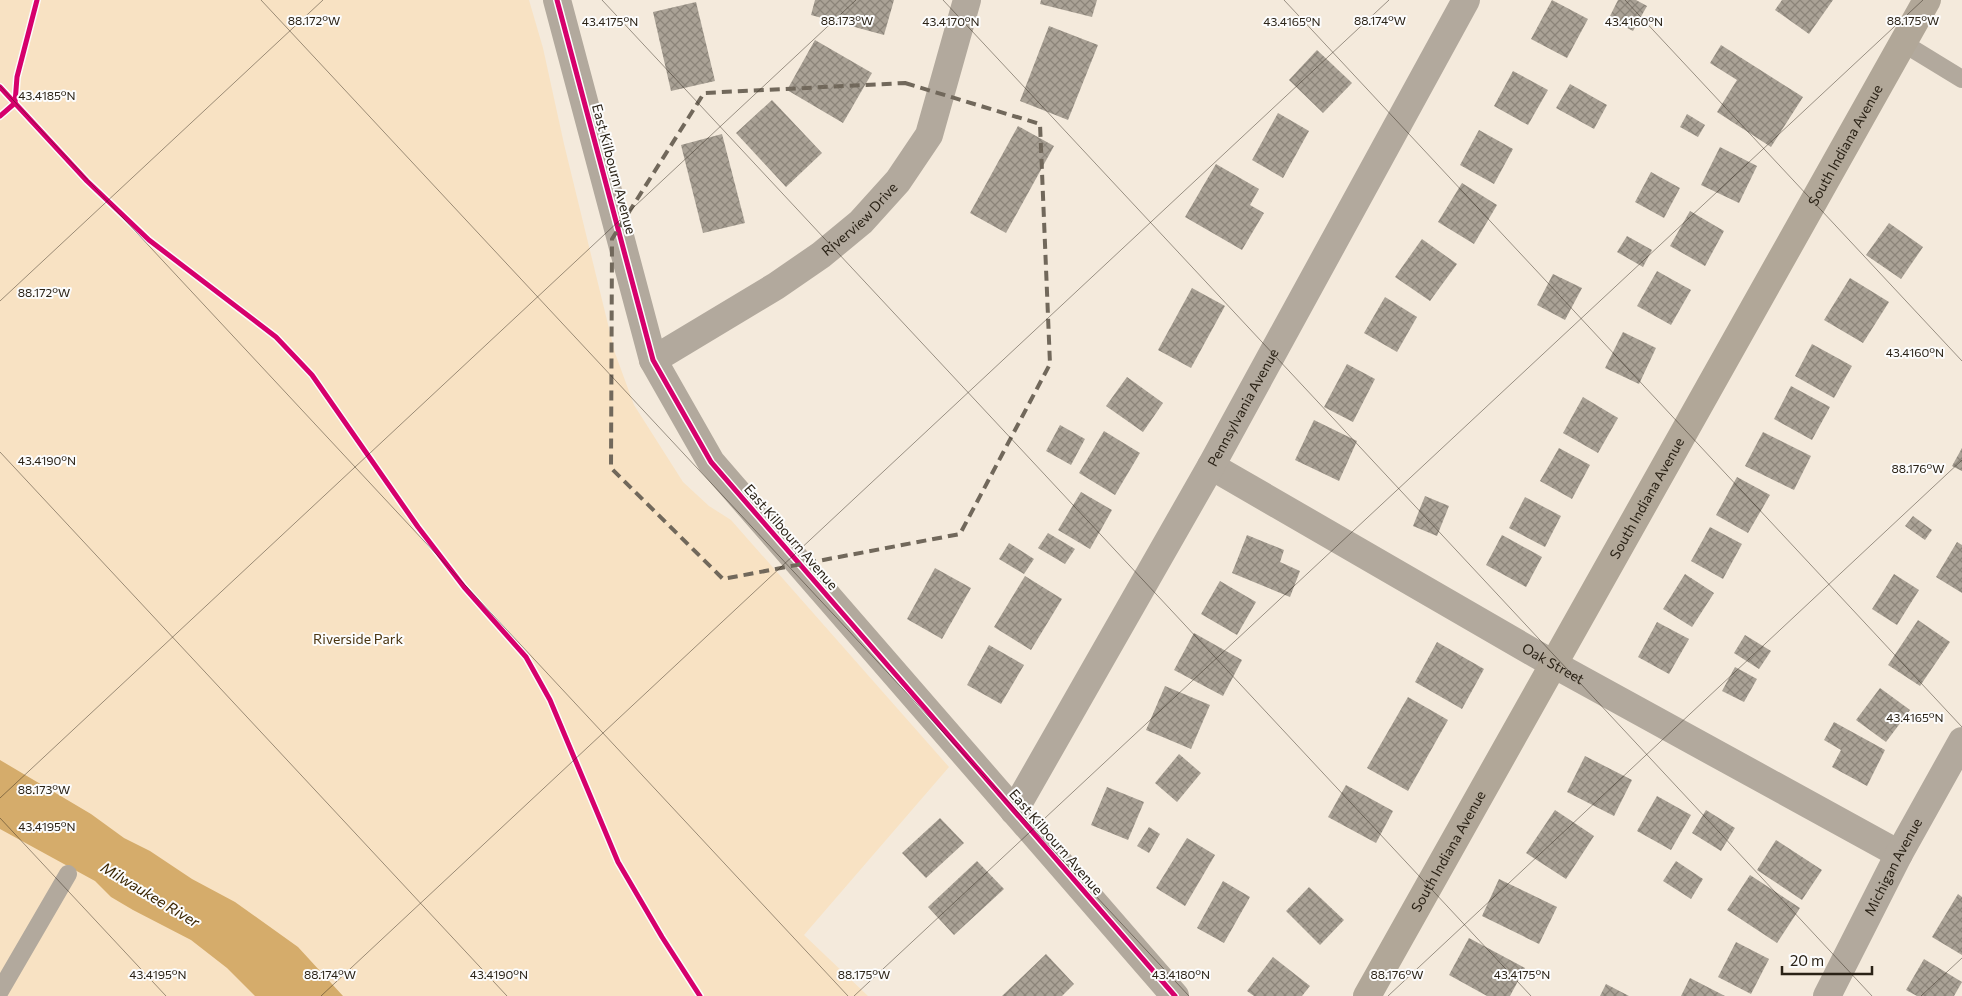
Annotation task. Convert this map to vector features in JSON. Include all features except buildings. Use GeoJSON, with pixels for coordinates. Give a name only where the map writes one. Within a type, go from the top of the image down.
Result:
{"type":"FeatureCollection","features":[{"type":"Feature","properties":{"kind":"street","name":"East Kilbourn Avenue"},"geometry":{"type":"LineString","coordinates":[[557,0],[653,360],[710,462],[1175,996]]}},
{"type":"Feature","properties":{"kind":"street","name":"Riverview Drive"},"geometry":{"type":"LineString","coordinates":[[653,360],[776,286],[821,255],[861,222],[898,181],[930,135],[964,18],[967,0]]}},
{"type":"Feature","properties":{"kind":"street","name":"Pennsylvania Avenue"},"geometry":{"type":"LineString","coordinates":[[1014,811],[1210,466],[1466,0]]}},
{"type":"Feature","properties":{"kind":"street","name":"South Indiana Avenue"},"geometry":{"type":"LineString","coordinates":[[1368,996],[1927,0]]}},
{"type":"Feature","properties":{"kind":"street","name":"Oak Street"},"geometry":{"type":"LineString","coordinates":[[1210,466],[1555,665],[1899,854]]}},
{"type":"Feature","properties":{"kind":"street","name":"Michigan Avenue"},"geometry":{"type":"LineString","coordinates":[[1827,996],[1899,854],[1962,741]]}},
{"type":"Feature","properties":{"kind":"lane"},"geometry":{"type":"LineString","coordinates":[[1902,43],[1962,79]]}},
{"type":"Feature","properties":{"kind":"lane"},"geometry":{"type":"LineString","coordinates":[[0,991],[68,874]]}},
{"type":"Feature","properties":{"kind":"highlighted area"},"geometry":{"type":"Polygon","coordinates":[[[905,83],[1040,124],[1050,364],[960,534],[723,579],[611,468],[612,239],[704,93],[905,83]]]}},
{"type":"Feature","properties":{"kind":"green space","name":"Riverside Park"},"geometry":{"type":"Polygon","coordinates":[[[0,0],[529,0],[543,48],[564,144],[615,353],[634,405],[683,482],[709,506],[731,520],[949,767],[804,935],[868,996],[0,996],[0,0]]]}},
{"type":"Feature","properties":{"kind":"water","name":"Milwaukee River"},"geometry":{"type":"Polygon","coordinates":[[[0,760],[91,814],[124,838],[150,851],[192,879],[235,902],[298,947],[343,996],[255,996],[227,968],[191,940],[133,910],[111,897],[95,881],[0,829],[0,760]]]}},
{"type":"Feature","properties":{"kind":"cycle path"},"geometry":{"type":"LineString","coordinates":[[0,116],[15,103],[17,77],[37,0]]}},
{"type":"Feature","properties":{"kind":"cycle path"},"geometry":{"type":"LineString","coordinates":[[557,0],[653,360],[711,462],[1175,996]]}},
{"type":"Feature","properties":{"kind":"cycle path"},"geometry":{"type":"LineString","coordinates":[[0,87],[87,181],[149,240],[276,337],[312,375],[418,527],[464,587],[526,657],[550,700],[618,862],[662,937],[700,996]]}}]}
